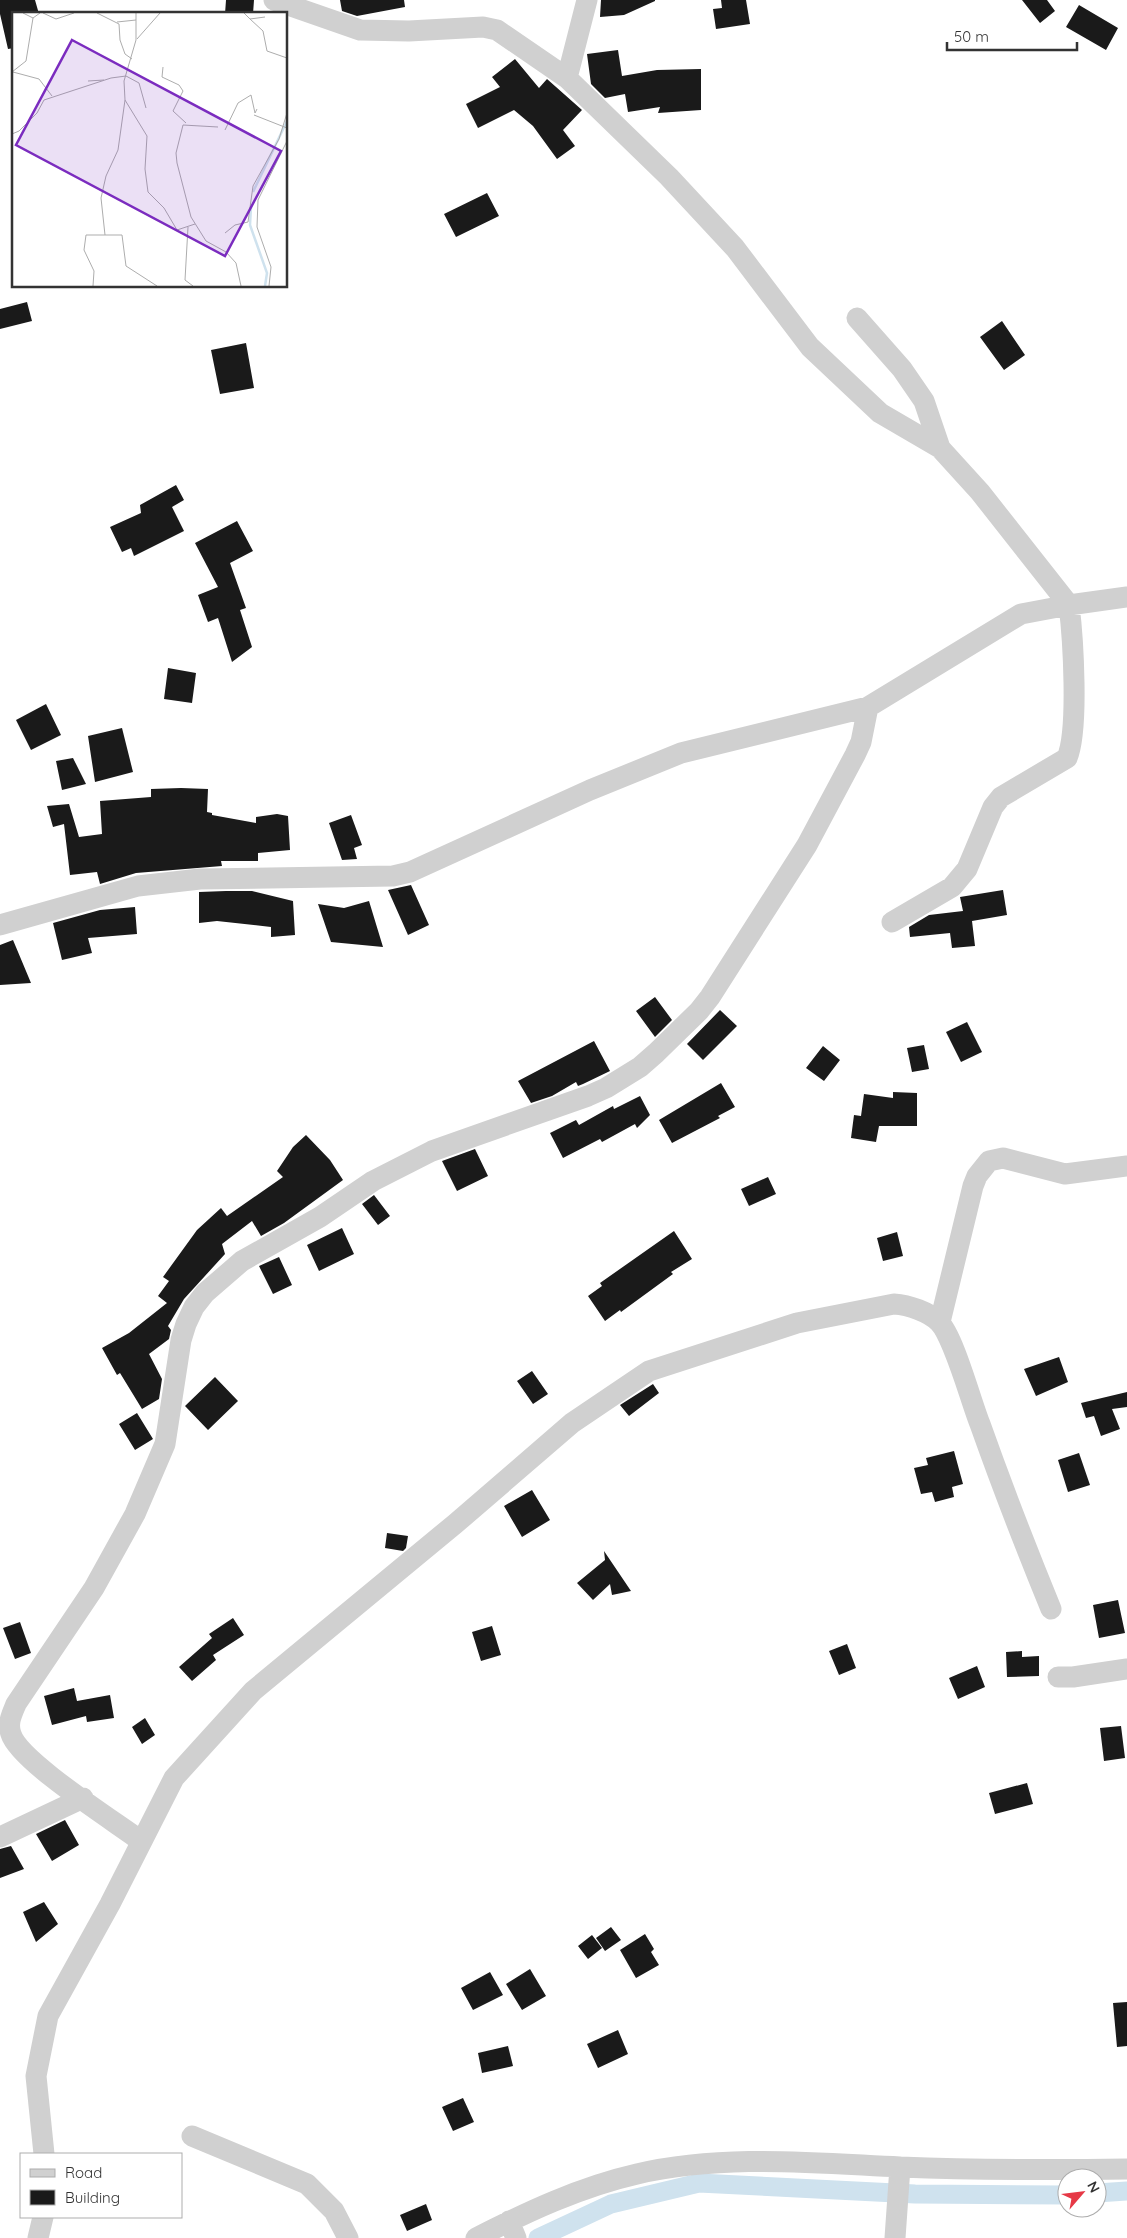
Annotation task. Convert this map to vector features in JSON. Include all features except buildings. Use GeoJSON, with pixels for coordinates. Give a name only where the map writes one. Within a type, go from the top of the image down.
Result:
{"type":"FeatureCollection","features":[{"type":"Feature","properties":{"kind":"street"},"geometry":{"type":"LineString","coordinates":[[274,0],[360,30],[409,31],[483,27],[497,30],[567,78],[669,177],[735,248],[810,347],[880,413],[940,448],[980,492],[1069,605],[1072,627],[1073,716],[1067,758],[1001,797],[993,807],[967,869],[952,887],[892,922]]}},
{"type":"Feature","properties":{"kind":"street"},"geometry":{"type":"LineString","coordinates":[[567,78],[587,0]]}},
{"type":"Feature","properties":{"kind":"street"},"geometry":{"type":"LineString","coordinates":[[857,318],[902,369],[924,401],[940,448]]}},
{"type":"Feature","properties":{"kind":"street"},"geometry":{"type":"LineString","coordinates":[[0,925],[138,886],[200,879],[393,876],[403,874],[590,790],[681,753],[868,707],[1017,616],[1069,605],[1127,597]]}},
{"type":"Feature","properties":{"kind":"street"},"geometry":{"type":"LineString","coordinates":[[141,1841],[50,1776],[17,1746],[10,1734],[10,1716],[16,1704],[94,1588],[135,1514],[165,1444],[182,1340],[186,1324],[199,1300],[217,1281],[242,1261],[320,1218],[373,1181],[432,1151],[588,1096],[640,1067],[656,1053],[698,1012],[710,996],[807,845],[861,742],[868,707]]}},
{"type":"Feature","properties":{"kind":"street"},"geometry":{"type":"LineString","coordinates":[[940,1322],[973,1186],[977,1176],[989,1161],[1003,1158],[1065,1174],[1127,1166]]}},
{"type":"Feature","properties":{"kind":"street"},"geometry":{"type":"LineString","coordinates":[[44,2153],[36,2076],[48,2016],[110,1904],[174,1778],[253,1691],[455,1524],[572,1423],[649,1371],[796,1323],[876,1308],[902,1305],[940,1322],[948,1336],[1051,1609]]}},
{"type":"Feature","properties":{"kind":"street"},"geometry":{"type":"LineString","coordinates":[[1058,1677],[1073,1677],[1127,1669]]}},
{"type":"Feature","properties":{"kind":"street"},"geometry":{"type":"LineString","coordinates":[[0,1838],[83,1798]]}},
{"type":"Feature","properties":{"kind":"street"},"geometry":{"type":"LineString","coordinates":[[192,2136],[308,2184],[334,2211],[348,2238]]}},
{"type":"Feature","properties":{"kind":"street"},"geometry":{"type":"LineString","coordinates":[[476,2238],[513,2231],[598,2184],[638,2173],[713,2162],[829,2162],[899,2173],[1127,2170]]}},
{"type":"Feature","properties":{"kind":"street"},"geometry":{"type":"LineString","coordinates":[[896,2228],[899,2173]]}},
{"type":"Feature","properties":{"kind":"street"},"geometry":{"type":"LineString","coordinates":[[38,2238],[43,2218]]}},
{"type":"Feature","properties":{"kind":"waterway"},"geometry":{"type":"LineString","coordinates":[[538,2238],[611,2204],[699,2183],[915,2194],[1057,2195]]}},
{"type":"Feature","properties":{"kind":"waterway"},"geometry":{"type":"LineString","coordinates":[[1107,2192],[1127,2191]]}}]}
